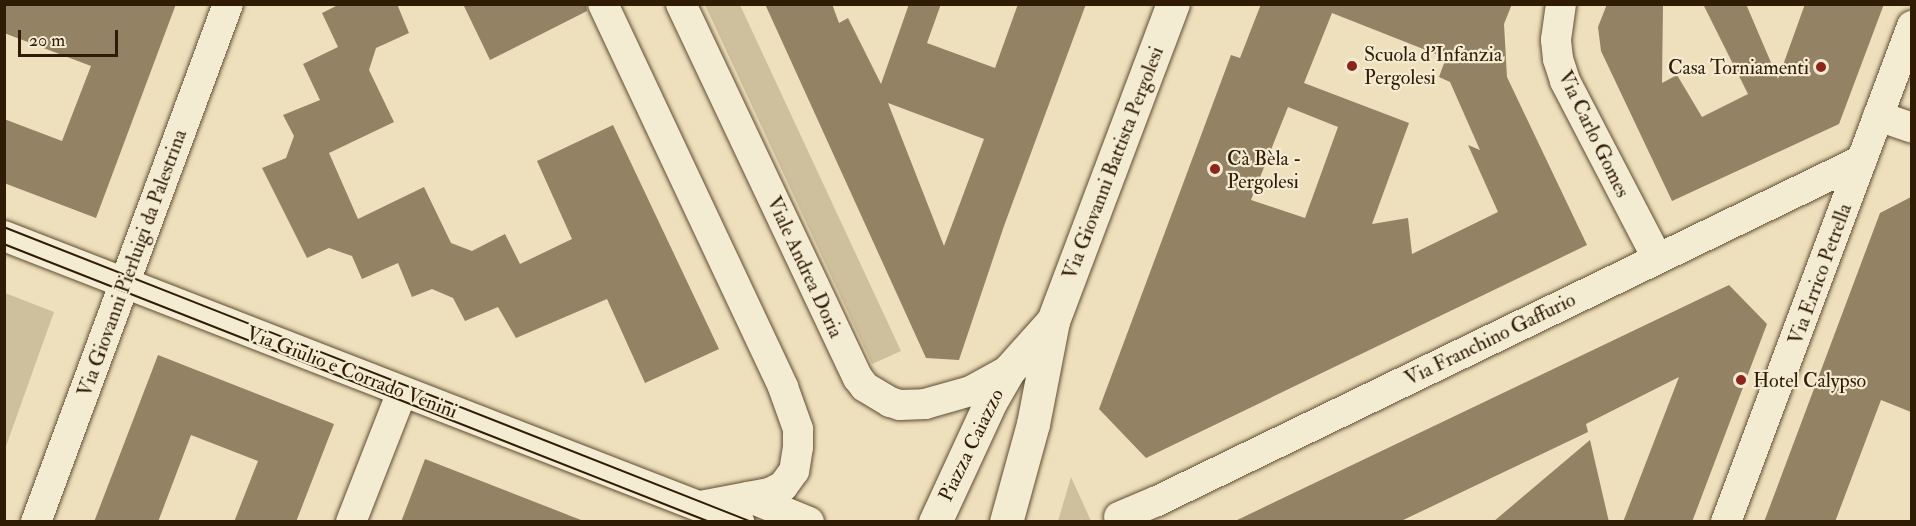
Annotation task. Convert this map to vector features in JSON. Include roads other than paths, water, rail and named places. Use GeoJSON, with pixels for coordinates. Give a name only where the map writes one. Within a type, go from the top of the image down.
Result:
{"type":"FeatureCollection","features":[{"type":"Feature","properties":{"kind":"main road","name":"Via Giovanni Battista Pergolesi"},"geometry":{"type":"LineString","coordinates":[[1006,522],[1043,379],[1053,321],[1173,4]]}},
{"type":"Feature","properties":{"kind":"main road","name":"Via Giovanni Battista Pergolesi"},"geometry":{"type":"LineString","coordinates":[[1009,370],[1053,321]]}},
{"type":"Feature","properties":{"kind":"main road","name":"Piazza Caiazzo"},"geometry":{"type":"LineString","coordinates":[[935,522],[990,401],[1009,370]]}},
{"type":"Feature","properties":{"kind":"street","name":"Via Giovanni Pierluigi da Palestrina"},"geometry":{"type":"LineString","coordinates":[[36,522],[228,4]]}},
{"type":"Feature","properties":{"kind":"street"},"geometry":{"type":"LineString","coordinates":[[603,4],[783,387],[798,429],[794,471],[776,490],[744,509]]}},
{"type":"Feature","properties":{"kind":"street","name":"Viale Andrea Doria"},"geometry":{"type":"LineString","coordinates":[[681,4],[858,378],[865,387],[890,402],[900,405],[925,404],[963,394],[1009,370]]}},
{"type":"Feature","properties":{"kind":"street","name":"Via Carlo Gomes"},"geometry":{"type":"LineString","coordinates":[[1561,4],[1556,40],[1558,60],[1565,81],[1657,258]]}},
{"type":"Feature","properties":{"kind":"street","name":"Via Errico Petrella"},"geometry":{"type":"LineString","coordinates":[[1726,522],[1911,26]]}},
{"type":"Feature","properties":{"kind":"street"},"geometry":{"type":"LineString","coordinates":[[1878,116],[1911,128]]}},
{"type":"Feature","properties":{"kind":"street","name":"Via Franchino Gaffurio"},"geometry":{"type":"LineString","coordinates":[[1119,517],[1165,497],[1862,160]]}},
{"type":"Feature","properties":{"kind":"street","name":"Via Giulio e Corrado Venini"},"geometry":{"type":"LineString","coordinates":[[4,236],[700,506],[744,509],[809,522]]}},
{"type":"Feature","properties":{"kind":"street"},"geometry":{"type":"LineString","coordinates":[[351,522],[402,392]]}},
{"type":"Feature","properties":{"kind":"tram line"},"geometry":{"type":"LineString","coordinates":[[4,227],[752,522]]}},
{"type":"Feature","properties":{"kind":"tram line"},"geometry":{"type":"LineString","coordinates":[[4,244],[710,522]]}},
{"type":"Feature","properties":{"kind":"place","name":"Scuola d'Infanzia Pergolesi"},"geometry":{"type":"Point","coordinates":[1352,66]}},
{"type":"Feature","properties":{"kind":"place","name":"Casa Torniamenti"},"geometry":{"type":"Point","coordinates":[1821,67]}},
{"type":"Feature","properties":{"kind":"place","name":"Cà Bèla - Pergolesi"},"geometry":{"type":"Point","coordinates":[1215,169]}},
{"type":"Feature","properties":{"kind":"place","name":"Hotel Calypso"},"geometry":{"type":"Point","coordinates":[1741,380]}}]}
